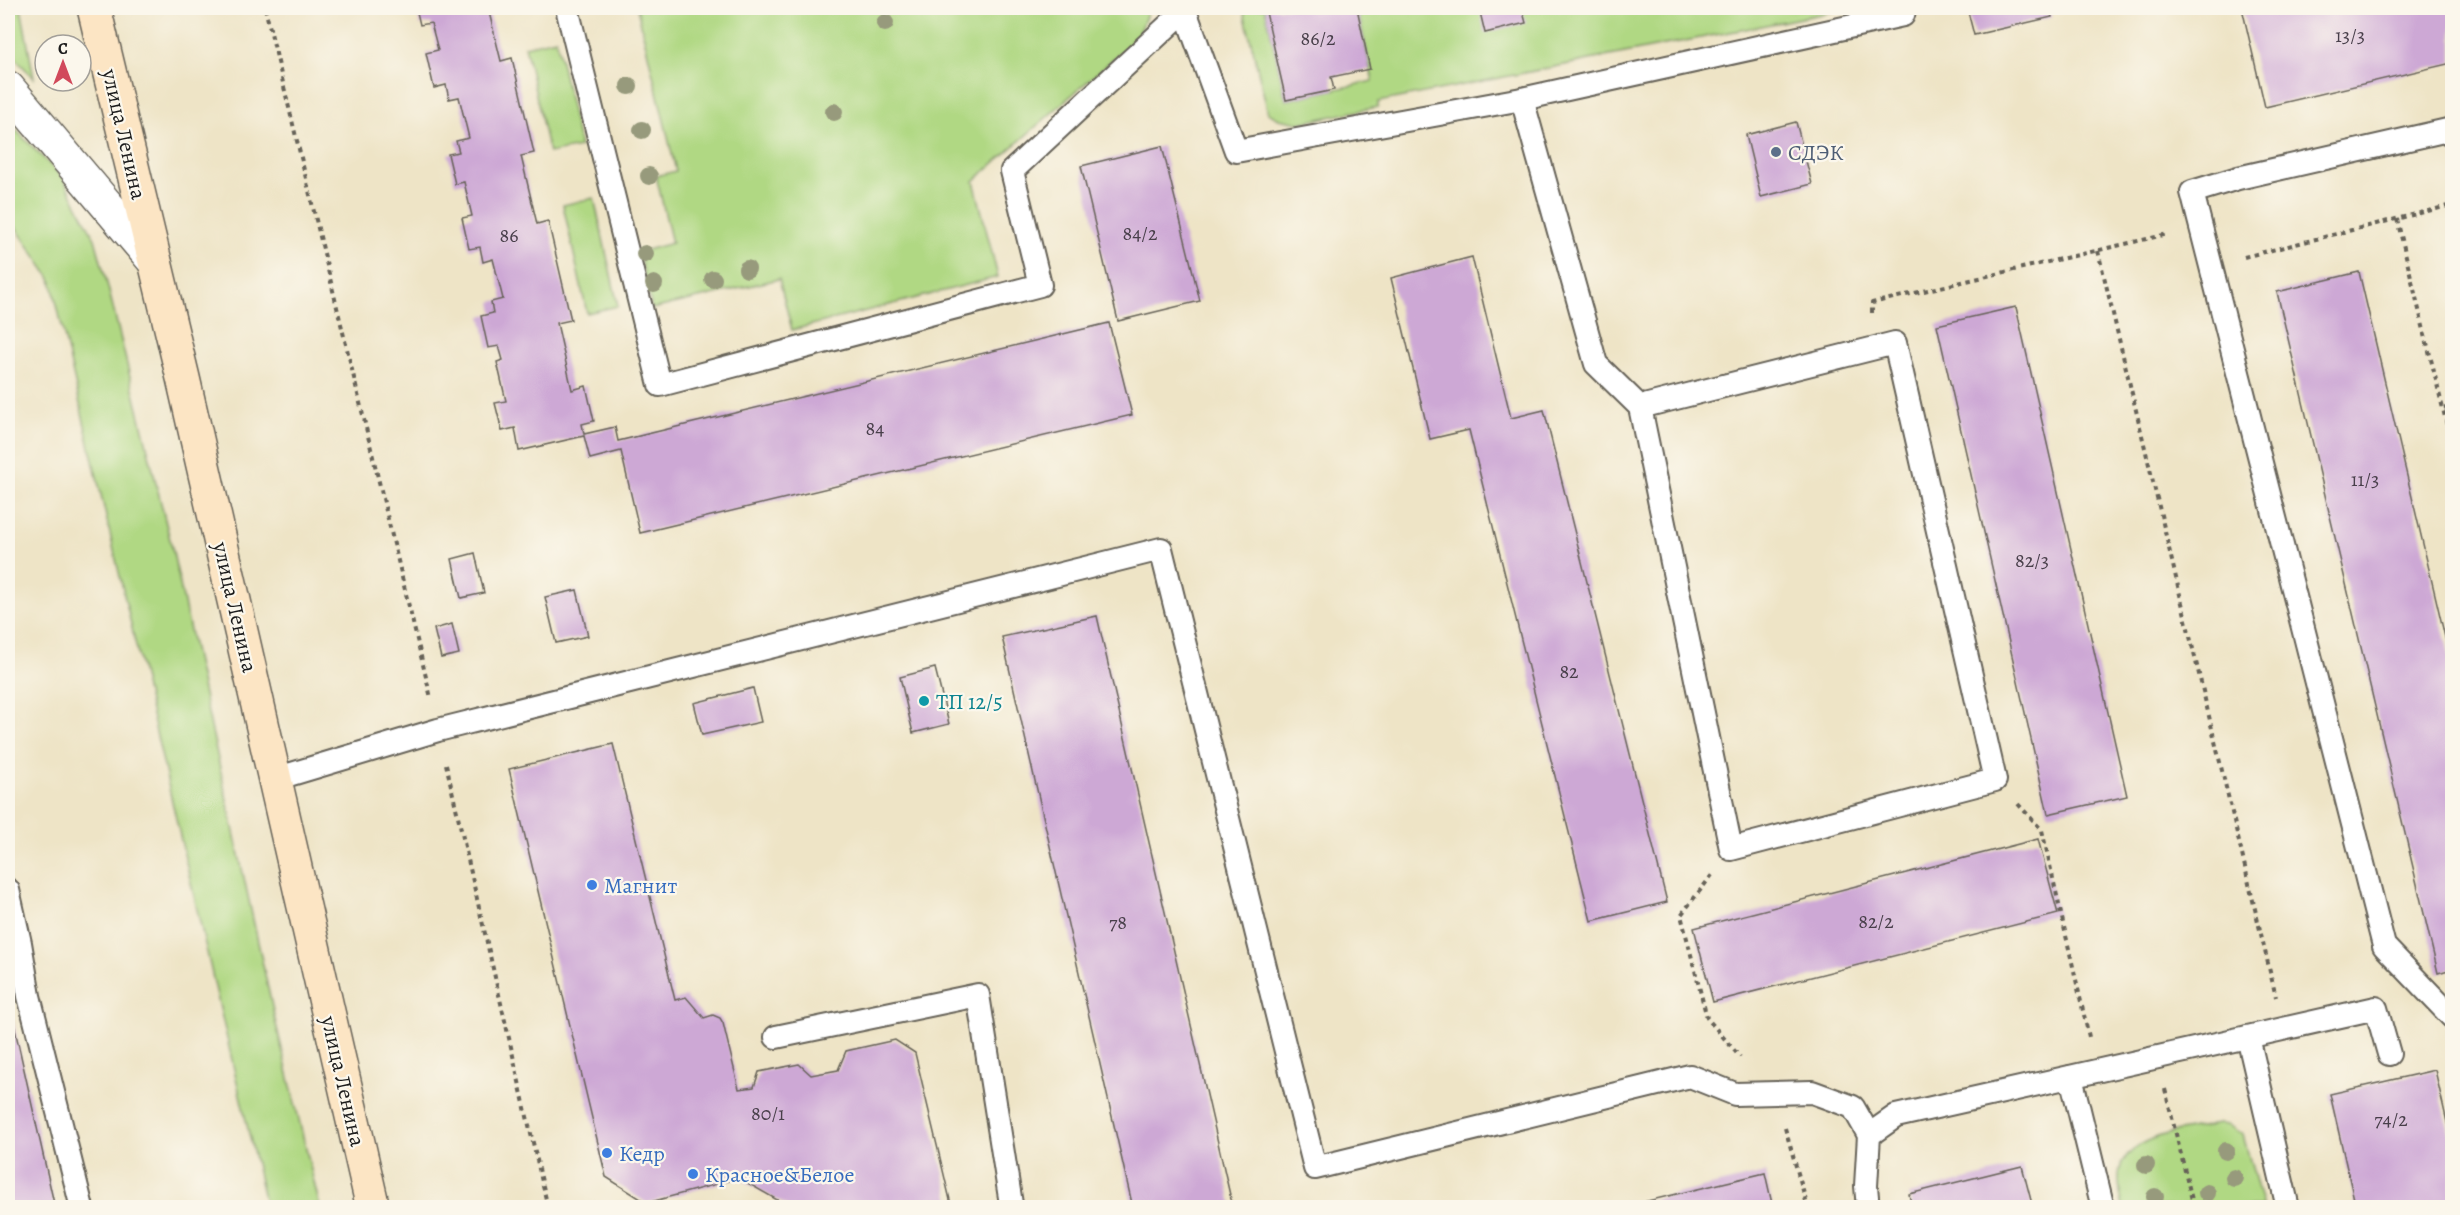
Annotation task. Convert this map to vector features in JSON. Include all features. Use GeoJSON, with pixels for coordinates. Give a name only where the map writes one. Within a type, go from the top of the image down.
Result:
{"type":"FeatureCollection","features":[{"type":"Feature","properties":{"kind":"main road","name":"улица Ленина"},"geometry":{"type":"LineString","coordinates":[[94,8],[275,778],[373,1208]]}},
{"type":"Feature","properties":{"kind":"street"},"geometry":{"type":"LineString","coordinates":[[8,88],[155,262]]}},
{"type":"Feature","properties":{"kind":"lane"},"geometry":{"type":"LineString","coordinates":[[567,8],[660,385],[1040,285],[1012,171],[1185,9],[1236,151],[1522,99],[1903,15],[1905,8]]}},
{"type":"Feature","properties":{"kind":"lane"},"geometry":{"type":"LineString","coordinates":[[1522,99],[1596,364],[1640,407],[1731,849],[1995,780],[1895,343],[1640,407]]}},
{"type":"Feature","properties":{"kind":"lane"},"geometry":{"type":"LineString","coordinates":[[2452,129],[2238,178],[2192,192],[2384,946],[2452,1017]]}},
{"type":"Feature","properties":{"kind":"lane"},"geometry":{"type":"LineString","coordinates":[[275,778],[438,730],[1161,549],[1315,1168],[1690,1076],[1735,1094],[1812,1092],[1853,1107],[1869,1135],[1866,1186],[1868,1208]]}},
{"type":"Feature","properties":{"kind":"lane"},"geometry":{"type":"LineString","coordinates":[[8,891],[14,945],[82,1208]]}},
{"type":"Feature","properties":{"kind":"lane"},"geometry":{"type":"LineString","coordinates":[[776,1037],[978,995],[1010,1208]]}},
{"type":"Feature","properties":{"kind":"lane"},"geometry":{"type":"LineString","coordinates":[[1869,1135],[1896,1116],[2376,1008],[2389,1054]]}},
{"type":"Feature","properties":{"kind":"lane"},"geometry":{"type":"LineString","coordinates":[[2248,1037],[2288,1208]]}},
{"type":"Feature","properties":{"kind":"lane"},"geometry":{"type":"LineString","coordinates":[[2071,1077],[2103,1208]]}},
{"type":"Feature","properties":{"kind":"path"},"geometry":{"type":"LineString","coordinates":[[265,8],[438,730],[548,1208]]}},
{"type":"Feature","properties":{"kind":"path"},"geometry":{"type":"LineString","coordinates":[[2211,265],[2452,205]]}},
{"type":"Feature","properties":{"kind":"path"},"geometry":{"type":"LineString","coordinates":[[2397,219],[2452,446]]}},
{"type":"Feature","properties":{"kind":"path"},"geometry":{"type":"LineString","coordinates":[[1875,347],[1872,303],[2201,226]]}},
{"type":"Feature","properties":{"kind":"path"},"geometry":{"type":"LineString","coordinates":[[2098,251],[2284,1029]]}},
{"type":"Feature","properties":{"kind":"path"},"geometry":{"type":"LineString","coordinates":[[2444,409],[2452,406]]}},
{"type":"Feature","properties":{"kind":"path"},"geometry":{"type":"LineString","coordinates":[[1995,780],[2042,830],[2086,1025]]}},
{"type":"Feature","properties":{"kind":"path"},"geometry":{"type":"LineString","coordinates":[[1707,1018],[1681,915],[1731,849]]}},
{"type":"Feature","properties":{"kind":"path"},"geometry":{"type":"LineString","coordinates":[[2157,1058],[2194,1208]]}},
{"type":"Feature","properties":{"kind":"green space"},"geometry":{"type":"Polygon","coordinates":[[[8,8],[21,8],[33,77],[8,51],[8,8]]]}},
{"type":"Feature","properties":{"kind":"green space"},"geometry":{"type":"Polygon","coordinates":[[[637,8],[1148,8],[1148,11],[1138,37],[974,181],[998,277],[792,330],[779,279],[652,309],[639,252],[672,243],[656,176],[676,171],[637,8]]]}},
{"type":"Feature","properties":{"kind":"green space"},"geometry":{"type":"Polygon","coordinates":[[[1243,8],[1265,8],[1286,100],[1373,81],[1357,8],[1851,8],[1378,102],[1378,107],[1299,123],[1279,119],[1268,113],[1243,8]]]}},
{"type":"Feature","properties":{"kind":"green space"},"geometry":{"type":"Polygon","coordinates":[[[556,39],[580,147],[549,153],[525,46],[556,39]]]}},
{"type":"Feature","properties":{"kind":"green space"},"geometry":{"type":"Polygon","coordinates":[[[8,122],[63,178],[95,239],[172,548],[275,1020],[320,1207],[266,1207],[51,279],[8,216],[8,122]]]}},
{"type":"Feature","properties":{"kind":"green space"},"geometry":{"type":"Polygon","coordinates":[[[594,198],[618,306],[587,313],[563,205],[594,198]]]}},
{"type":"Feature","properties":{"kind":"green space"},"geometry":{"type":"Polygon","coordinates":[[[2219,1124],[2228,1125],[2243,1135],[2263,1207],[2123,1207],[2119,1175],[2123,1162],[2131,1151],[2144,1143],[2175,1132],[2219,1124]]]}},
{"type":"Feature","properties":{"kind":"building"},"geometry":{"type":"Polygon","coordinates":[[[416,8],[488,8],[501,61],[512,58],[534,153],[521,156],[537,224],[548,221],[571,320],[557,323],[572,390],[586,386],[594,421],[582,424],[584,434],[615,427],[618,441],[1109,323],[1132,415],[640,533],[621,451],[590,459],[584,436],[519,451],[515,428],[502,431],[495,403],[506,401],[497,362],[503,360],[499,346],[488,348],[481,316],[493,313],[491,302],[503,299],[493,259],[483,262],[480,247],[469,249],[462,218],[472,216],[464,182],[455,184],[448,154],[459,152],[456,141],[469,138],[459,97],[449,99],[446,85],[434,88],[426,53],[438,50],[431,23],[420,25],[416,8]]]}},
{"type":"Feature","properties":{"kind":"building"},"geometry":{"type":"Polygon","coordinates":[[[1265,8],[1357,8],[1370,69],[1331,77],[1334,90],[1286,100],[1265,8]]]}},
{"type":"Feature","properties":{"kind":"building"},"geometry":{"type":"Polygon","coordinates":[[[1479,8],[1522,8],[1526,23],[1485,33],[1479,8]]]}},
{"type":"Feature","properties":{"kind":"building"},"geometry":{"type":"Polygon","coordinates":[[[1967,8],[2050,8],[2052,17],[1974,35],[1967,8]]]}},
{"type":"Feature","properties":{"kind":"building"},"geometry":{"type":"Polygon","coordinates":[[[2242,8],[2452,8],[2452,63],[2265,107],[2242,8]]]}},
{"type":"Feature","properties":{"kind":"building"},"geometry":{"type":"Polygon","coordinates":[[[1796,122],[1812,184],[1761,197],[1746,135],[1796,122]]]}},
{"type":"Feature","properties":{"kind":"building"},"geometry":{"type":"Polygon","coordinates":[[[1162,146],[1200,301],[1118,321],[1081,166],[1162,146]]]}},
{"type":"Feature","properties":{"kind":"building"},"geometry":{"type":"Polygon","coordinates":[[[1472,257],[1511,418],[1544,410],[1667,902],[1591,921],[1469,430],[1430,439],[1391,278],[1472,257]]]}},
{"type":"Feature","properties":{"kind":"building"},"geometry":{"type":"Polygon","coordinates":[[[2359,272],[2452,667],[2452,969],[2438,973],[2277,292],[2359,272]]]}},
{"type":"Feature","properties":{"kind":"building"},"geometry":{"type":"Polygon","coordinates":[[[2016,307],[2127,796],[2048,814],[1937,325],[2016,307]]]}},
{"type":"Feature","properties":{"kind":"building"},"geometry":{"type":"Polygon","coordinates":[[[475,553],[484,593],[461,598],[452,559],[475,553]]]}},
{"type":"Feature","properties":{"kind":"building"},"geometry":{"type":"Polygon","coordinates":[[[577,590],[588,636],[556,643],[545,597],[577,590]]]}},
{"type":"Feature","properties":{"kind":"building"},"geometry":{"type":"Polygon","coordinates":[[[1097,616],[1233,1208],[1133,1208],[1002,637],[1097,616]]]}},
{"type":"Feature","properties":{"kind":"building"},"geometry":{"type":"Polygon","coordinates":[[[452,624],[459,654],[441,658],[434,629],[452,624]]]}},
{"type":"Feature","properties":{"kind":"building","name":"ТП 12/5"},"geometry":{"type":"Polygon","coordinates":[[[935,668],[949,724],[913,733],[900,677],[935,668]]]}},
{"type":"Feature","properties":{"kind":"building"},"geometry":{"type":"Polygon","coordinates":[[[753,688],[761,722],[702,735],[694,703],[753,688]]]}},
{"type":"Feature","properties":{"kind":"building"},"geometry":{"type":"Polygon","coordinates":[[[613,744],[675,1000],[686,997],[704,1018],[713,1015],[720,1018],[739,1089],[754,1087],[759,1072],[799,1064],[811,1075],[838,1070],[846,1051],[895,1040],[915,1053],[951,1204],[948,1208],[791,1208],[739,1178],[647,1203],[606,1177],[509,769],[613,744]]]}},
{"type":"Feature","properties":{"kind":"building"},"geometry":{"type":"Polygon","coordinates":[[[2038,839],[2058,914],[1713,1002],[1694,928],[2038,839]]]}},
{"type":"Feature","properties":{"kind":"building"},"geometry":{"type":"Polygon","coordinates":[[[8,998],[55,1208],[8,1208],[8,998]]]}},
{"type":"Feature","properties":{"kind":"building"},"geometry":{"type":"Polygon","coordinates":[[[2435,1070],[2452,1144],[2452,1208],[2356,1208],[2330,1094],[2435,1070]]]}},
{"type":"Feature","properties":{"kind":"building"},"geometry":{"type":"Polygon","coordinates":[[[2022,1166],[2033,1208],[1912,1208],[1909,1194],[2022,1166]]]}},
{"type":"Feature","properties":{"kind":"building"},"geometry":{"type":"Polygon","coordinates":[[[1765,1173],[1773,1208],[1622,1208],[1622,1207],[1765,1173]]]}},
{"type":"Feature","properties":{"kind":"place","name":"СДЭК"},"geometry":{"type":"Point","coordinates":[1776,152]}},
{"type":"Feature","properties":{"kind":"place","name":"ТП 12/5"},"geometry":{"type":"Point","coordinates":[924,701]}},
{"type":"Feature","properties":{"kind":"place","name":"Магнит"},"geometry":{"type":"Point","coordinates":[592,885]}},
{"type":"Feature","properties":{"kind":"place","name":"Кедр"},"geometry":{"type":"Point","coordinates":[607,1153]}},
{"type":"Feature","properties":{"kind":"place","name":"Красное&Белое"},"geometry":{"type":"Point","coordinates":[693,1174]}}]}
